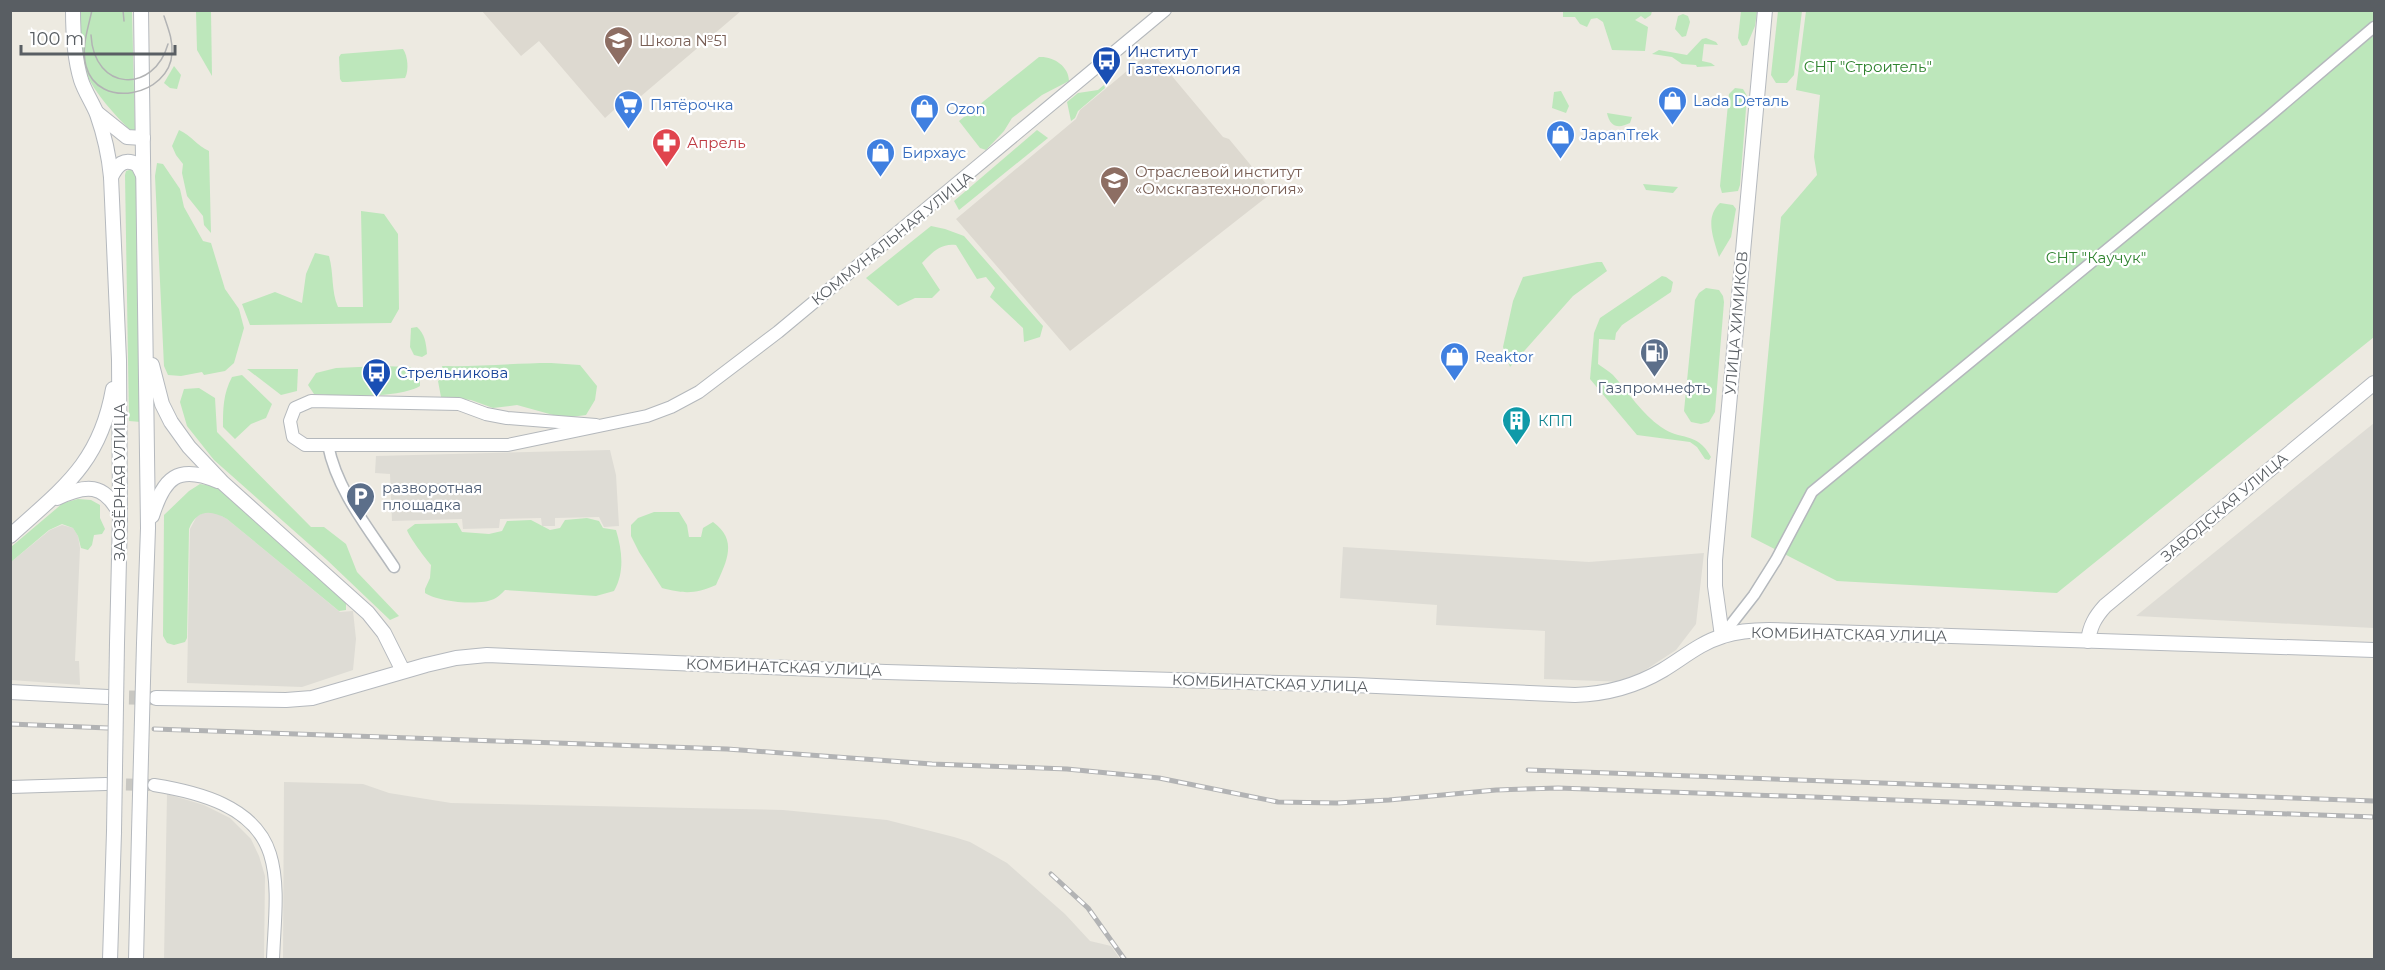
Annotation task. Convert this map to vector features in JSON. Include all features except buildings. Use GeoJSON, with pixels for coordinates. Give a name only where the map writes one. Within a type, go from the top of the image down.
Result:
{"type":"FeatureCollection","features":[{"type":"Feature","properties":{"kind":"main road","name":"ЗАОЗЁРНАЯ УЛИЦА"},"geometry":{"type":"LineString","coordinates":[[73,10],[77,63],[84,88],[97,113],[110,162],[119,360],[120,516],[110,960]]}},
{"type":"Feature","properties":{"kind":"main road","name":"ЗАОЗЁРНАЯ УЛИЦА"},"geometry":{"type":"LineString","coordinates":[[136,960],[148,528],[141,10]]}},
{"type":"Feature","properties":{"kind":"main road","name":"УЛИЦА ХИМИКОВ"},"geometry":{"type":"LineString","coordinates":[[1722,636],[1715,586],[1715,560],[1765,10]]}},
{"type":"Feature","properties":{"kind":"main road"},"geometry":{"type":"LineString","coordinates":[[97,113],[120,133],[133,139],[143,138]]}},
{"type":"Feature","properties":{"kind":"main road"},"geometry":{"type":"LineString","coordinates":[[111,177],[118,164],[123,162],[134,162],[143,175]]}},
{"type":"Feature","properties":{"kind":"main road"},"geometry":{"type":"LineString","coordinates":[[147,341],[162,404],[171,422],[189,447],[223,483],[368,614],[384,633],[403,671]]}},
{"type":"Feature","properties":{"kind":"main road"},"geometry":{"type":"LineString","coordinates":[[10,536],[84,466],[96,446],[112,399],[119,360]]}},
{"type":"Feature","properties":{"kind":"main road","name":"ЗАВОДСКАЯ УЛИЦА"},"geometry":{"type":"LineString","coordinates":[[2088,641],[2090,629],[2105,606],[2374,383]]}},
{"type":"Feature","properties":{"kind":"main road"},"geometry":{"type":"LineString","coordinates":[[148,528],[159,494],[168,482],[179,475],[193,473],[223,483]]}},
{"type":"Feature","properties":{"kind":"main road"},"geometry":{"type":"LineString","coordinates":[[47,503],[76,489],[97,489],[108,495],[120,516]]}},
{"type":"Feature","properties":{"kind":"main road","name":"КОМБИНАТСКАЯ УЛИЦА"},"geometry":{"type":"LineString","coordinates":[[156,698],[286,700],[312,698],[403,671],[456,658],[487,655],[886,672],[1595,694],[1642,681],[1722,636],[1746,631],[2374,650]]}},
{"type":"Feature","properties":{"kind":"main road"},"geometry":{"type":"LineString","coordinates":[[10,692],[108,697]]}},
{"type":"Feature","properties":{"kind":"street","name":"КОММУНАЛЬНАЯ УЛИЦА"},"geometry":{"type":"LineString","coordinates":[[596,426],[507,418],[486,414],[459,404],[311,401],[296,408],[290,421],[293,438],[305,446],[508,445],[647,416],[672,407],[699,392],[741,361],[915,220],[1165,10]]}},
{"type":"Feature","properties":{"kind":"street"},"geometry":{"type":"LineString","coordinates":[[1722,636],[1754,595],[1776,560],[1812,492],[2259,125],[2374,27]]}},
{"type":"Feature","properties":{"kind":"street"},"geometry":{"type":"LineString","coordinates":[[328,445],[332,464],[347,498],[394,567]]}},
{"type":"Feature","properties":{"kind":"street"},"geometry":{"type":"LineString","coordinates":[[10,787],[106,784]]}},
{"type":"Feature","properties":{"kind":"street"},"geometry":{"type":"LineString","coordinates":[[154,786],[193,791],[211,798],[249,822],[261,836],[271,856],[274,889],[273,960]]}},
{"type":"Feature","properties":{"kind":"shaded area","name":"Школа №51"},"geometry":{"type":"Polygon","coordinates":[[[482,11],[741,11],[627,108],[615,109],[605,118],[539,41],[521,56],[482,11]]]}},
{"type":"Feature","properties":{"kind":"shaded area","name":"Отраслевой институт «Омскгазтехнология»"},"geometry":{"type":"Polygon","coordinates":[[[1151,51],[1223,137],[1229,139],[1273,192],[1070,351],[956,219],[1076,119],[1080,110],[1151,51]]]}},
{"type":"Feature","properties":{"kind":"shaded area"},"geometry":{"type":"Polygon","coordinates":[[[2374,423],[2374,628],[2136,616],[2374,423]]]}},
{"type":"Feature","properties":{"kind":"shaded area"},"geometry":{"type":"Polygon","coordinates":[[[610,450],[616,475],[619,526],[604,527],[599,517],[555,518],[555,526],[542,526],[541,518],[500,519],[499,528],[463,529],[462,519],[392,521],[390,474],[375,473],[376,456],[610,450]]]}},
{"type":"Feature","properties":{"kind":"shaded area"},"geometry":{"type":"Polygon","coordinates":[[[205,512],[215,512],[227,519],[340,612],[353,611],[356,639],[353,670],[302,687],[187,683],[190,529],[197,516],[205,512]]]}},
{"type":"Feature","properties":{"kind":"shaded area"},"geometry":{"type":"Polygon","coordinates":[[[62,525],[73,528],[78,536],[80,548],[75,661],[79,661],[80,685],[11,680],[11,562],[50,530],[62,525]]]}},
{"type":"Feature","properties":{"kind":"shaded area"},"geometry":{"type":"Polygon","coordinates":[[[1343,547],[1589,562],[1704,553],[1696,624],[1676,650],[1627,682],[1544,679],[1545,631],[1436,625],[1437,605],[1340,598],[1343,547]]]}},
{"type":"Feature","properties":{"kind":"shaded area"},"geometry":{"type":"Polygon","coordinates":[[[284,782],[363,784],[389,793],[451,803],[783,810],[887,820],[970,842],[1007,863],[1065,914],[1090,941],[1111,946],[1120,959],[283,959],[284,782]]]}},
{"type":"Feature","properties":{"kind":"shaded area"},"geometry":{"type":"Polygon","coordinates":[[[167,794],[204,805],[230,818],[251,839],[265,876],[264,959],[164,959],[167,794]]]}},
{"type":"Feature","properties":{"kind":"green space"},"geometry":{"type":"Polygon","coordinates":[[[80,11],[132,11],[135,131],[131,131],[105,103],[85,71],[80,49],[80,11]]]}},
{"type":"Feature","properties":{"kind":"green space"},"geometry":{"type":"Polygon","coordinates":[[[196,11],[211,11],[212,76],[197,50],[196,11]]]}},
{"type":"Feature","properties":{"kind":"green space"},"geometry":{"type":"Polygon","coordinates":[[[1563,11],[1652,11],[1651,15],[1645,19],[1641,16],[1635,20],[1648,27],[1645,51],[1612,50],[1603,22],[1597,18],[1591,19],[1587,27],[1580,24],[1575,17],[1563,17],[1563,11]]]}},
{"type":"Feature","properties":{"kind":"green space"},"geometry":{"type":"Polygon","coordinates":[[[1741,11],[1757,11],[1755,26],[1747,45],[1742,46],[1738,38],[1741,11]]]}},
{"type":"Feature","properties":{"kind":"green space"},"geometry":{"type":"Polygon","coordinates":[[[1778,11],[1802,11],[1794,75],[1787,83],[1776,83],[1771,75],[1778,11]]]}},
{"type":"Feature","properties":{"kind":"green space","name":"СНТ \"Каучук\""},"geometry":{"type":"Polygon","coordinates":[[[1806,11],[2374,11],[2374,337],[2057,593],[1837,581],[1751,537],[1781,217],[1817,175],[1814,157],[1820,95],[1796,90],[1806,11]]]}},
{"type":"Feature","properties":{"kind":"green space"},"geometry":{"type":"Polygon","coordinates":[[[1683,14],[1688,16],[1690,22],[1686,36],[1682,37],[1675,29],[1678,16],[1683,14]]]}},
{"type":"Feature","properties":{"kind":"green space"},"geometry":{"type":"Polygon","coordinates":[[[1706,38],[1718,45],[1704,44],[1702,61],[1715,66],[1697,67],[1682,64],[1672,57],[1652,54],[1659,50],[1687,55],[1702,39],[1706,38]]]}},
{"type":"Feature","properties":{"kind":"green space"},"geometry":{"type":"Polygon","coordinates":[[[403,49],[407,63],[405,78],[347,82],[342,82],[340,79],[339,57],[341,54],[403,49]]]}},
{"type":"Feature","properties":{"kind":"green space"},"geometry":{"type":"Polygon","coordinates":[[[1039,57],[1050,58],[1059,63],[1066,71],[1069,81],[1042,95],[1012,118],[1004,131],[986,150],[980,148],[959,121],[1039,57]]]}},
{"type":"Feature","properties":{"kind":"green space"},"geometry":{"type":"Polygon","coordinates":[[[174,66],[181,75],[177,89],[170,88],[164,83],[174,66]]]}},
{"type":"Feature","properties":{"kind":"green space"},"geometry":{"type":"Polygon","coordinates":[[[1104,85],[1105,88],[1078,111],[1071,121],[1067,102],[1078,93],[1098,90],[1104,85]]]}},
{"type":"Feature","properties":{"kind":"green space"},"geometry":{"type":"Polygon","coordinates":[[[1735,88],[1743,89],[1747,96],[1740,185],[1738,191],[1722,193],[1720,186],[1729,94],[1735,88]]]}},
{"type":"Feature","properties":{"kind":"green space"},"geometry":{"type":"Polygon","coordinates":[[[1561,91],[1569,106],[1566,113],[1552,108],[1554,92],[1561,91]]]}},
{"type":"Feature","properties":{"kind":"green space"},"geometry":{"type":"Polygon","coordinates":[[[1607,113],[1632,117],[1630,123],[1615,126],[1607,113]]]}},
{"type":"Feature","properties":{"kind":"green space"},"geometry":{"type":"Polygon","coordinates":[[[179,130],[209,151],[211,233],[204,225],[203,216],[187,196],[182,173],[183,164],[172,146],[179,130]]]}},
{"type":"Feature","properties":{"kind":"green space"},"geometry":{"type":"Polygon","coordinates":[[[1037,130],[1048,138],[959,210],[954,201],[1037,130]]]}},
{"type":"Feature","properties":{"kind":"green space"},"geometry":{"type":"Polygon","coordinates":[[[157,163],[163,164],[180,189],[184,207],[203,241],[211,243],[225,289],[239,309],[244,328],[234,363],[225,371],[204,375],[202,372],[181,376],[168,375],[164,366],[155,176],[157,163]]]}},
{"type":"Feature","properties":{"kind":"green space"},"geometry":{"type":"Polygon","coordinates":[[[132,169],[137,173],[141,422],[129,421],[125,175],[126,171],[132,169]]]}},
{"type":"Feature","properties":{"kind":"green space"},"geometry":{"type":"Polygon","coordinates":[[[1643,184],[1678,187],[1673,193],[1646,190],[1643,184]]]}},
{"type":"Feature","properties":{"kind":"green space"},"geometry":{"type":"Polygon","coordinates":[[[1720,203],[1733,205],[1736,209],[1731,237],[1719,257],[1711,222],[1712,215],[1720,203]]]}},
{"type":"Feature","properties":{"kind":"green space"},"geometry":{"type":"Polygon","coordinates":[[[361,211],[384,214],[398,234],[399,309],[391,323],[250,325],[242,304],[275,292],[302,303],[306,274],[315,253],[329,256],[334,295],[338,307],[363,307],[361,211]]]}},
{"type":"Feature","properties":{"kind":"green space"},"geometry":{"type":"Polygon","coordinates":[[[931,226],[964,236],[1043,326],[1040,337],[1024,342],[1023,328],[990,297],[995,288],[986,277],[977,279],[956,245],[941,247],[922,263],[940,290],[932,298],[915,298],[898,306],[866,278],[931,226]]]}},
{"type":"Feature","properties":{"kind":"green space"},"geometry":{"type":"Polygon","coordinates":[[[1602,262],[1607,271],[1573,296],[1510,367],[1503,347],[1513,301],[1523,277],[1602,262]]]}},
{"type":"Feature","properties":{"kind":"green space"},"geometry":{"type":"Polygon","coordinates":[[[1662,276],[1673,282],[1671,292],[1622,325],[1616,333],[1615,340],[1599,339],[1598,364],[1613,375],[1654,422],[1668,431],[1700,443],[1711,457],[1709,460],[1705,459],[1697,447],[1690,442],[1637,435],[1590,379],[1594,333],[1600,318],[1662,276]]]}},
{"type":"Feature","properties":{"kind":"green space"},"geometry":{"type":"Polygon","coordinates":[[[1706,288],[1719,290],[1724,302],[1715,412],[1709,422],[1701,424],[1691,422],[1684,411],[1695,300],[1706,288]]]}},
{"type":"Feature","properties":{"kind":"green space"},"geometry":{"type":"Polygon","coordinates":[[[417,327],[426,346],[427,354],[422,357],[414,355],[410,347],[411,328],[417,327]]]}},
{"type":"Feature","properties":{"kind":"green space"},"geometry":{"type":"Polygon","coordinates":[[[551,363],[580,365],[597,386],[595,400],[586,415],[564,418],[517,405],[493,408],[471,400],[441,397],[438,381],[444,377],[442,366],[551,363]]]}},
{"type":"Feature","properties":{"kind":"green space"},"geometry":{"type":"Polygon","coordinates":[[[410,367],[420,374],[420,386],[398,393],[353,396],[314,394],[308,385],[316,373],[336,368],[410,367]]]}},
{"type":"Feature","properties":{"kind":"green space"},"geometry":{"type":"Polygon","coordinates":[[[247,369],[298,369],[297,391],[281,395],[247,369]]]}},
{"type":"Feature","properties":{"kind":"green space"},"geometry":{"type":"Polygon","coordinates":[[[242,375],[272,404],[266,418],[251,424],[235,439],[223,427],[224,402],[232,377],[242,375]]]}},
{"type":"Feature","properties":{"kind":"green space"},"geometry":{"type":"Polygon","coordinates":[[[199,388],[215,398],[217,432],[311,527],[324,527],[346,544],[357,572],[399,616],[390,620],[327,560],[214,460],[187,426],[180,402],[184,389],[199,388]]]}},
{"type":"Feature","properties":{"kind":"green space"},"geometry":{"type":"Polygon","coordinates":[[[200,484],[220,490],[346,603],[346,610],[339,611],[227,519],[205,513],[192,522],[189,529],[187,638],[185,642],[174,645],[167,643],[163,636],[164,515],[189,491],[200,484]]]}},
{"type":"Feature","properties":{"kind":"green space"},"geometry":{"type":"Polygon","coordinates":[[[78,499],[91,500],[100,505],[100,518],[105,529],[102,534],[94,535],[92,545],[88,550],[81,548],[73,528],[62,524],[49,530],[11,562],[11,547],[63,503],[78,499]]]}},
{"type":"Feature","properties":{"kind":"green space"},"geometry":{"type":"Polygon","coordinates":[[[654,512],[679,512],[687,525],[689,537],[701,537],[703,528],[713,522],[721,529],[726,536],[728,551],[724,568],[716,585],[690,592],[662,588],[631,536],[631,525],[638,518],[654,512]]]}},
{"type":"Feature","properties":{"kind":"green space"},"geometry":{"type":"Polygon","coordinates":[[[587,518],[599,521],[603,528],[616,530],[621,553],[620,576],[614,591],[596,596],[505,590],[488,601],[469,603],[439,599],[425,593],[431,565],[407,530],[415,524],[457,523],[462,532],[489,534],[502,531],[507,521],[531,520],[550,530],[560,528],[565,520],[587,518]]]}},
{"type":"Feature","properties":{"kind":"tunnel"},"geometry":{"type":"LineString","coordinates":[[108,697],[153,698]]}},
{"type":"Feature","properties":{"kind":"tunnel"},"geometry":{"type":"LineString","coordinates":[[108,784],[150,785]]}},
{"type":"Feature","properties":{"kind":"tram line"},"geometry":{"type":"LineString","coordinates":[[92,10],[85,45],[86,66],[93,80],[104,89],[118,93],[147,88],[159,80],[168,68],[172,43],[164,16]]}},
{"type":"Feature","properties":{"kind":"tram line"},"geometry":{"type":"LineString","coordinates":[[123,10],[124,21]]}},
{"type":"Feature","properties":{"kind":"tram line"},"geometry":{"type":"LineString","coordinates":[[91,35],[95,54],[102,67],[113,76],[125,80],[138,78],[150,72],[161,60],[168,44]]}},
{"type":"Feature","properties":{"kind":"railway"},"geometry":{"type":"LineString","coordinates":[[10,724],[108,728]]}},
{"type":"Feature","properties":{"kind":"railway"},"geometry":{"type":"LineString","coordinates":[[154,729],[727,749],[932,764],[1067,769],[1159,778],[1278,802],[1337,803],[1496,790],[1558,788],[2374,817]]}},
{"type":"Feature","properties":{"kind":"railway"},"geometry":{"type":"LineString","coordinates":[[1528,770],[2374,801]]}},
{"type":"Feature","properties":{"kind":"railway"},"geometry":{"type":"LineString","coordinates":[[1051,874],[1088,908],[1125,960]]}},
{"type":"Feature","properties":{"kind":"place","name":"Школа №51"},"geometry":{"type":"Point","coordinates":[618,66]}},
{"type":"Feature","properties":{"kind":"place","name":"Институт Газтехнология"},"geometry":{"type":"Point","coordinates":[1106,86]}},
{"type":"Feature","properties":{"kind":"place","name":"Lada Dеталь"},"geometry":{"type":"Point","coordinates":[1672,126]}},
{"type":"Feature","properties":{"kind":"place","name":"Пятёрочка"},"geometry":{"type":"Point","coordinates":[629,130]}},
{"type":"Feature","properties":{"kind":"place","name":"Ozon"},"geometry":{"type":"Point","coordinates":[925,134]}},
{"type":"Feature","properties":{"kind":"place","name":"JapanTrek"},"geometry":{"type":"Point","coordinates":[1560,160]}},
{"type":"Feature","properties":{"kind":"place","name":"Апрель"},"geometry":{"type":"Point","coordinates":[666,168]}},
{"type":"Feature","properties":{"kind":"place","name":"Бирхаус"},"geometry":{"type":"Point","coordinates":[881,178]}},
{"type":"Feature","properties":{"kind":"place","name":"Отраслевой институт «Омскгазтехнология»"},"geometry":{"type":"Point","coordinates":[1114,206]}},
{"type":"Feature","properties":{"kind":"place","name":"Газпромнефть"},"geometry":{"type":"Point","coordinates":[1654,378]}},
{"type":"Feature","properties":{"kind":"place","name":"Reaktor"},"geometry":{"type":"Point","coordinates":[1454,382]}},
{"type":"Feature","properties":{"kind":"place","name":"Стрельникова"},"geometry":{"type":"Point","coordinates":[376,398]}},
{"type":"Feature","properties":{"kind":"place","name":"КПП"},"geometry":{"type":"Point","coordinates":[1517,446]}},
{"type":"Feature","properties":{"kind":"place","name":"разворотная площадка"},"geometry":{"type":"Point","coordinates":[361,522]}},
{"type":"Feature","properties":{"kind":"park label","name":"СНТ \"Строитель\""},"geometry":{"type":"Point","coordinates":[1868,66]}}]}
